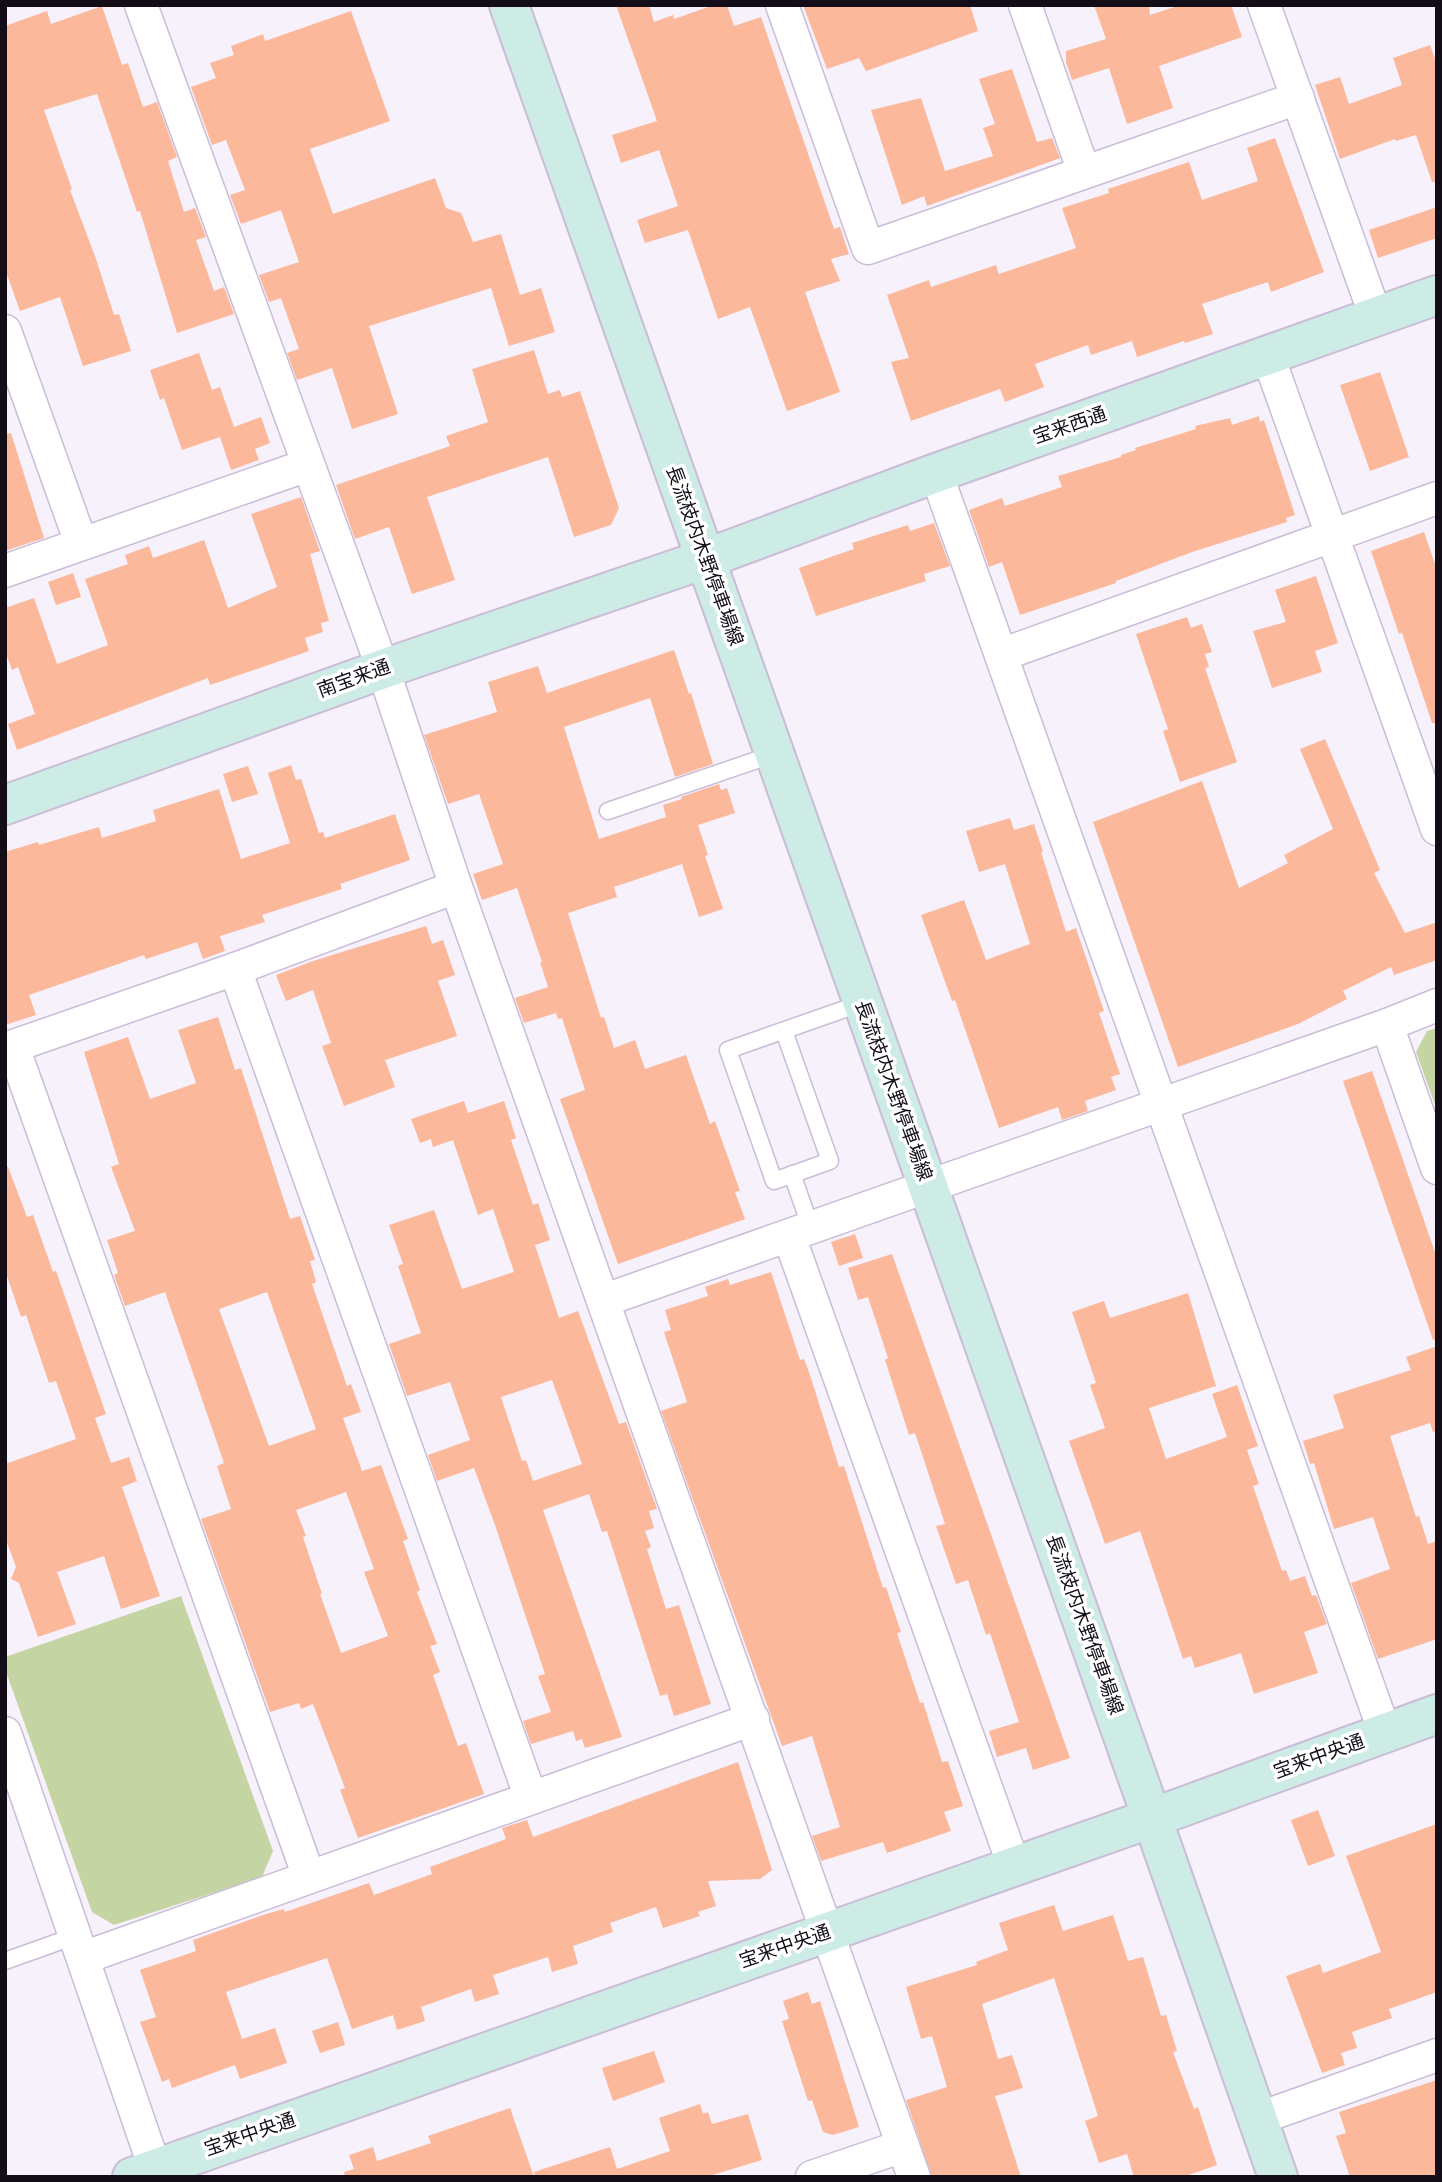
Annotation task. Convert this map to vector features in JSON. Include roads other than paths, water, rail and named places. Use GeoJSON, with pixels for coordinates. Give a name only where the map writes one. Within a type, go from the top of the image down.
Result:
{"type":"FeatureCollection","features":[{"type":"Feature","properties":{"kind":"street"},"geometry":{"type":"LineString","coordinates":[[141,5],[383,669],[457,887],[914,2177]]}},
{"type":"Feature","properties":{"kind":"street","name":"長流枝内木野停車場線"},"geometry":{"type":"LineString","coordinates":[[509,5],[1278,2177]]}},
{"type":"Feature","properties":{"kind":"street"},"geometry":{"type":"LineString","coordinates":[[782,5],[867,248],[1298,98]]}},
{"type":"Feature","properties":{"kind":"street"},"geometry":{"type":"LineString","coordinates":[[1025,5],[1084,172]]}},
{"type":"Feature","properties":{"kind":"street"},"geometry":{"type":"LineString","coordinates":[[1264,5],[1377,317]]}},
{"type":"Feature","properties":{"kind":"street","name":"宝来西通"},"geometry":{"type":"LineString","coordinates":[[705,559],[936,473],[1437,295]]}},
{"type":"Feature","properties":{"kind":"street"},"geometry":{"type":"LineString","coordinates":[[5,331],[81,543]]}},
{"type":"Feature","properties":{"kind":"street"},"geometry":{"type":"LineString","coordinates":[[1268,356],[1332,534],[1424,752],[1437,829]]}},
{"type":"Feature","properties":{"kind":"street"},"geometry":{"type":"LineString","coordinates":[[5,572],[308,465]]}},
{"type":"Feature","properties":{"kind":"street"},"geometry":{"type":"LineString","coordinates":[[936,473],[1385,1733]]}},
{"type":"Feature","properties":{"kind":"street"},"geometry":{"type":"LineString","coordinates":[[1001,656],[1332,534],[1435,504]]}},
{"type":"Feature","properties":{"kind":"street","name":"南宝来通"},"geometry":{"type":"LineString","coordinates":[[5,805],[383,669],[705,559]]}},
{"type":"Feature","properties":{"kind":"street"},"geometry":{"type":"LineString","coordinates":[[309,1877],[9,1048],[457,887]]}},
{"type":"Feature","properties":{"kind":"street"},"geometry":{"type":"LineString","coordinates":[[235,969],[531,1798]]}},
{"type":"Feature","properties":{"kind":"street"},"geometry":{"type":"LineString","coordinates":[[605,1300],[1387,1025],[1437,1005]]}},
{"type":"Feature","properties":{"kind":"street"},"geometry":{"type":"LineString","coordinates":[[1387,1025],[1437,1168]]}},
{"type":"Feature","properties":{"kind":"street"},"geometry":{"type":"LineString","coordinates":[[800,1232],[1014,1866]]}},
{"type":"Feature","properties":{"kind":"street","name":"宝来中央通"},"geometry":{"type":"LineString","coordinates":[[149,2174],[1437,1714]]}},
{"type":"Feature","properties":{"kind":"street"},"geometry":{"type":"LineString","coordinates":[[79,1947],[309,1877],[753,1719]]}},
{"type":"Feature","properties":{"kind":"street"},"geometry":{"type":"LineString","coordinates":[[5,1733],[79,1947],[149,2174]]}},
{"type":"Feature","properties":{"kind":"street"},"geometry":{"type":"LineString","coordinates":[[1257,2119],[1437,2055]]}},
{"type":"Feature","properties":{"kind":"street"},"geometry":{"type":"LineString","coordinates":[[812,2177],[903,2146]]}},
{"type":"Feature","properties":{"kind":"lane"},"geometry":{"type":"LineString","coordinates":[[608,811],[774,754]]}},
{"type":"Feature","properties":{"kind":"lane"},"geometry":{"type":"LineString","coordinates":[[784,1031],[830,1161],[774,1181],[729,1050],[862,1003]]}},
{"type":"Feature","properties":{"kind":"lane"},"geometry":{"type":"LineString","coordinates":[[792,1174],[800,1232]]}},
{"type":"Feature","properties":{"kind":"lane"},"geometry":{"type":"LineString","coordinates":[[5,1961],[79,1947]]}}]}
